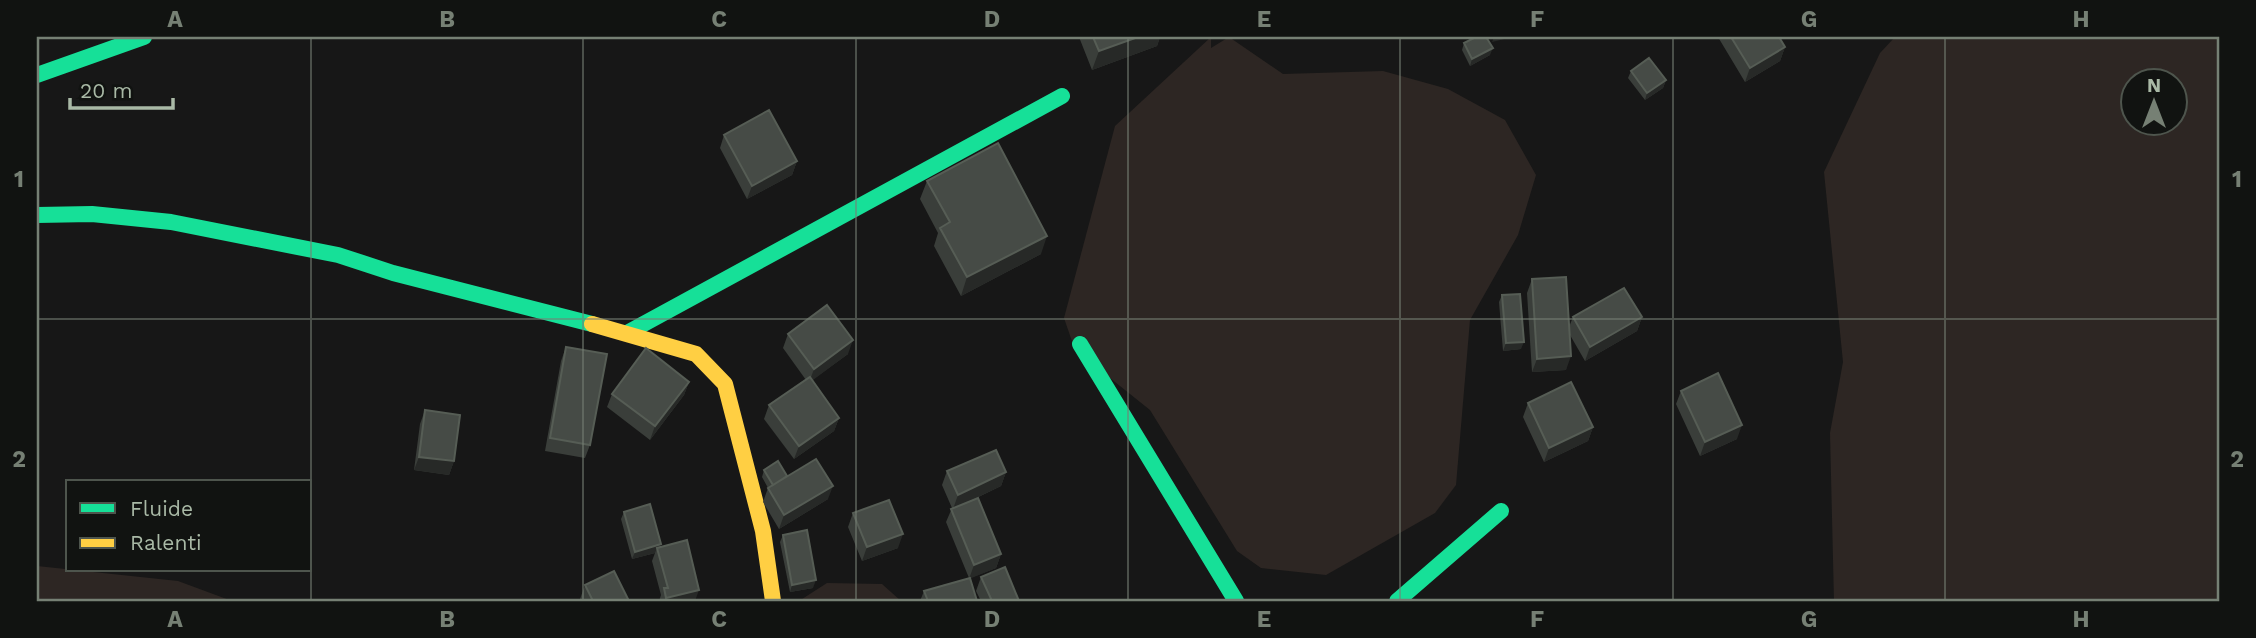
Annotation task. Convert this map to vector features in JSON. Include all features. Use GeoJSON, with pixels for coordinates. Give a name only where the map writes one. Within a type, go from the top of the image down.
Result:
{"type":"FeatureCollection","features":[{"type":"Feature","properties":{"kind":"street"},"geometry":{"type":"LineString","coordinates":[[37,75],[144,37]]}},
{"type":"Feature","properties":{"kind":"street"},"geometry":{"type":"LineString","coordinates":[[627,333],[1062,96]]}},
{"type":"Feature","properties":{"kind":"street"},"geometry":{"type":"LineString","coordinates":[[37,215],[92,214],[171,222],[338,255],[393,273],[627,333],[696,354],[725,384],[763,531],[774,601]]}},
{"type":"Feature","properties":{"kind":"street"},"geometry":{"type":"LineString","coordinates":[[1080,344],[1236,601]]}},
{"type":"Feature","properties":{"kind":"street"},"geometry":{"type":"LineString","coordinates":[[1397,601],[1501,511]]}},
{"type":"Feature","properties":{"kind":"shaded area"},"geometry":{"type":"Polygon","coordinates":[[[1211,37],[1211,48],[1229,37],[1283,74],[1383,71],[1448,89],[1505,120],[1536,175],[1518,235],[1470,320],[1456,485],[1435,513],[1326,575],[1261,568],[1237,551],[1150,410],[1075,350],[1064,318],[1115,126],[1211,37]]]}},
{"type":"Feature","properties":{"kind":"shaded area"},"geometry":{"type":"Polygon","coordinates":[[[1895,37],[2219,37],[2219,601],[1834,601],[1830,433],[1843,362],[1824,172],[1880,53],[1895,37]]]}},
{"type":"Feature","properties":{"kind":"shaded area"},"geometry":{"type":"Polygon","coordinates":[[[37,566],[66,569],[66,572],[93,572],[178,581],[232,601],[37,601],[37,566]]]}},
{"type":"Feature","properties":{"kind":"shaded area"},"geometry":{"type":"Polygon","coordinates":[[[827,583],[882,584],[901,601],[799,601],[827,583]]]}},
{"type":"Feature","properties":{"kind":"building"},"geometry":{"type":"Polygon","coordinates":[[[1093,37],[1138,37],[1099,51],[1093,37]]]}},
{"type":"Feature","properties":{"kind":"building"},"geometry":{"type":"Polygon","coordinates":[[[1476,37],[1486,37],[1493,48],[1472,59],[1464,43],[1476,37]]]}},
{"type":"Feature","properties":{"kind":"building"},"geometry":{"type":"Polygon","coordinates":[[[1731,37],[1779,37],[1785,47],[1750,68],[1731,37]]]}},
{"type":"Feature","properties":{"kind":"building"},"geometry":{"type":"Polygon","coordinates":[[[1649,58],[1666,80],[1647,93],[1631,71],[1649,58]]]}},
{"type":"Feature","properties":{"kind":"building"},"geometry":{"type":"Polygon","coordinates":[[[769,110],[797,161],[752,186],[724,135],[769,110]]]}},
{"type":"Feature","properties":{"kind":"building"},"geometry":{"type":"Polygon","coordinates":[[[998,143],[1047,236],[967,277],[940,228],[950,222],[927,181],[998,143]]]}},
{"type":"Feature","properties":{"kind":"building"},"geometry":{"type":"Polygon","coordinates":[[[1566,277],[1571,356],[1537,359],[1532,279],[1566,277]]]}},
{"type":"Feature","properties":{"kind":"building"},"geometry":{"type":"Polygon","coordinates":[[[1624,288],[1642,317],[1590,347],[1573,317],[1624,288]]]}},
{"type":"Feature","properties":{"kind":"building"},"geometry":{"type":"Polygon","coordinates":[[[1520,294],[1524,342],[1506,343],[1502,295],[1520,294]]]}},
{"type":"Feature","properties":{"kind":"building"},"geometry":{"type":"Polygon","coordinates":[[[827,305],[853,340],[814,369],[788,334],[827,305]]]}},
{"type":"Feature","properties":{"kind":"building"},"geometry":{"type":"Polygon","coordinates":[[[566,347],[607,354],[590,445],[550,438],[566,347]]]}},
{"type":"Feature","properties":{"kind":"building"},"geometry":{"type":"Polygon","coordinates":[[[646,348],[689,382],[655,426],[612,394],[646,348]]]}},
{"type":"Feature","properties":{"kind":"building"},"geometry":{"type":"Polygon","coordinates":[[[1718,373],[1742,425],[1705,442],[1681,391],[1718,373]]]}},
{"type":"Feature","properties":{"kind":"building"},"geometry":{"type":"Polygon","coordinates":[[[810,377],[839,418],[799,446],[769,405],[810,377]]]}},
{"type":"Feature","properties":{"kind":"building"},"geometry":{"type":"Polygon","coordinates":[[[1571,382],[1593,427],[1549,448],[1528,403],[1571,382]]]}},
{"type":"Feature","properties":{"kind":"building"},"geometry":{"type":"Polygon","coordinates":[[[425,410],[460,415],[454,461],[419,457],[425,410]]]}},
{"type":"Feature","properties":{"kind":"building"},"geometry":{"type":"Polygon","coordinates":[[[996,450],[1006,472],[958,495],[947,471],[996,450]]]}},
{"type":"Feature","properties":{"kind":"building"},"geometry":{"type":"Polygon","coordinates":[[[816,459],[833,486],[784,515],[768,488],[816,459]]]}},
{"type":"Feature","properties":{"kind":"building"},"geometry":{"type":"Polygon","coordinates":[[[778,461],[787,476],[773,485],[764,470],[778,461]]]}},
{"type":"Feature","properties":{"kind":"building"},"geometry":{"type":"Polygon","coordinates":[[[978,498],[1001,554],[974,565],[951,509],[978,498]]]}},
{"type":"Feature","properties":{"kind":"building"},"geometry":{"type":"Polygon","coordinates":[[[889,500],[903,534],[867,547],[853,513],[889,500]]]}},
{"type":"Feature","properties":{"kind":"building"},"geometry":{"type":"Polygon","coordinates":[[[650,504],[661,544],[635,552],[624,512],[650,504]]]}},
{"type":"Feature","properties":{"kind":"building"},"geometry":{"type":"Polygon","coordinates":[[[807,530],[816,580],[792,585],[783,535],[807,530]]]}},
{"type":"Feature","properties":{"kind":"building"},"geometry":{"type":"Polygon","coordinates":[[[687,540],[699,590],[666,598],[664,588],[668,588],[657,548],[687,540]]]}},
{"type":"Feature","properties":{"kind":"building"},"geometry":{"type":"Polygon","coordinates":[[[1005,567],[1019,601],[992,601],[981,577],[1005,567]]]}},
{"type":"Feature","properties":{"kind":"building"},"geometry":{"type":"Polygon","coordinates":[[[614,571],[629,601],[593,601],[585,585],[614,571]]]}},
{"type":"Feature","properties":{"kind":"building"},"geometry":{"type":"Polygon","coordinates":[[[970,578],[977,601],[928,601],[924,591],[970,578]]]}},
{"type":"Feature","properties":{"kind":"traffic: fast"},"geometry":{"type":"LineString","coordinates":[[37,75],[144,37]]}},
{"type":"Feature","properties":{"kind":"traffic: fast"},"geometry":{"type":"LineString","coordinates":[[627,333],[1062,96]]}},
{"type":"Feature","properties":{"kind":"traffic: fast"},"geometry":{"type":"LineString","coordinates":[[37,215],[92,214],[171,222],[338,255],[393,273],[592,324]]}},
{"type":"Feature","properties":{"kind":"traffic: fast"},"geometry":{"type":"LineString","coordinates":[[1080,344],[1236,601]]}},
{"type":"Feature","properties":{"kind":"traffic: fast"},"geometry":{"type":"LineString","coordinates":[[1397,601],[1501,511]]}},
{"type":"Feature","properties":{"kind":"traffic: slow"},"geometry":{"type":"LineString","coordinates":[[592,324],[696,354],[725,384],[763,531],[773,601]]}}]}
